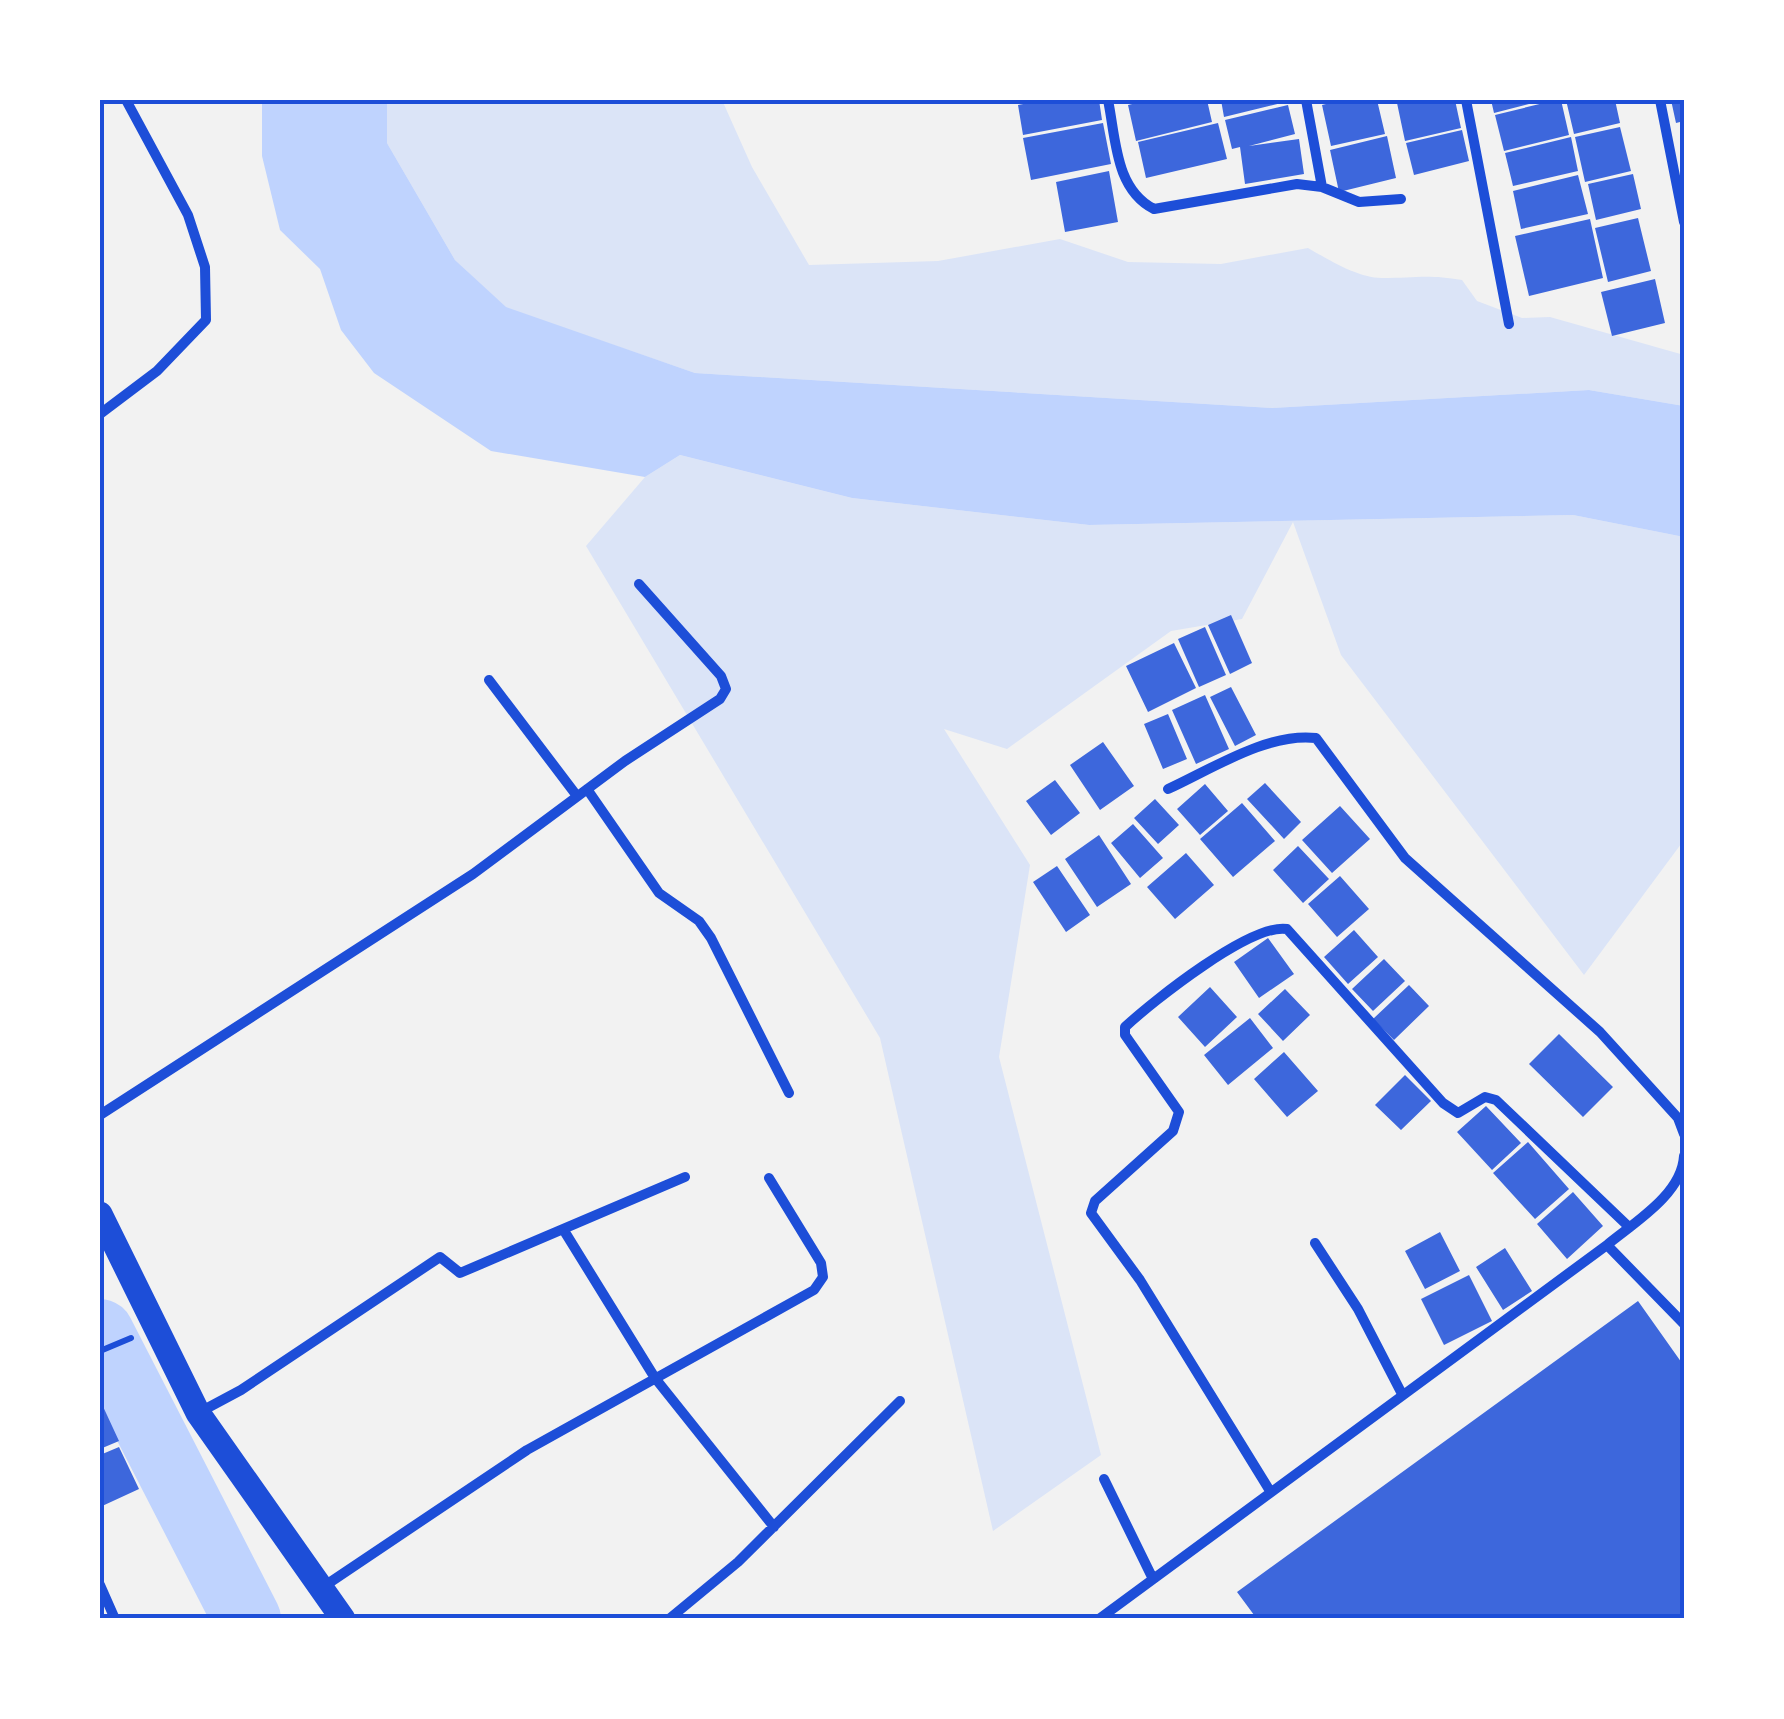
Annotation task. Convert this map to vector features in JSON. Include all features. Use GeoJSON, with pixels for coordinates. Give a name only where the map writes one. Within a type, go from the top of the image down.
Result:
{"type":"FeatureCollection","features":[{"type":"Feature","properties":{"kind":"main road"},"geometry":{"type":"LineString","coordinates":[[100,1214],[198,1413],[343,1619]]}},
{"type":"Feature","properties":{"kind":"street"},"geometry":{"type":"LineString","coordinates":[[100,414],[158,371],[206,320],[205,267],[188,216],[126,100]]}},
{"type":"Feature","properties":{"kind":"street"},"geometry":{"type":"LineString","coordinates":[[1108,100],[1122,172],[1130,190],[1154,209],[1296,184],[1322,187],[1358,202],[1401,199]]}},
{"type":"Feature","properties":{"kind":"street"},"geometry":{"type":"LineString","coordinates":[[1306,100],[1322,187]]}},
{"type":"Feature","properties":{"kind":"street"},"geometry":{"type":"LineString","coordinates":[[1466,100],[1510,324]]}},
{"type":"Feature","properties":{"kind":"street"},"geometry":{"type":"LineString","coordinates":[[1660,100],[1684,222]]}},
{"type":"Feature","properties":{"kind":"street"},"geometry":{"type":"LineString","coordinates":[[100,1115],[473,874],[582,793],[720,700],[726,689],[721,676],[639,584]]}},
{"type":"Feature","properties":{"kind":"street"},"geometry":{"type":"LineString","coordinates":[[488,680],[660,893],[699,922],[711,938],[789,1093]]}},
{"type":"Feature","properties":{"kind":"street"},"geometry":{"type":"LineString","coordinates":[[1168,790],[1272,744],[1302,736],[1316,738],[1404,858],[1600,1032],[1678,1118],[1684,1134]]}},
{"type":"Feature","properties":{"kind":"street"},"geometry":{"type":"LineString","coordinates":[[1270,1492],[1140,1280],[1092,1213],[1095,1201],[1173,1131],[1178,1121],[1178,1112],[1125,1035],[1126,1027],[1211,962],[1274,927],[1287,929],[1444,1103],[1458,1113],[1485,1097],[1496,1100],[1629,1227]]}},
{"type":"Feature","properties":{"kind":"street"},"geometry":{"type":"LineString","coordinates":[[1099,1619],[1629,1227],[1683,1173],[1684,1156]]}},
{"type":"Feature","properties":{"kind":"street"},"geometry":{"type":"LineString","coordinates":[[198,1413],[242,1390],[440,1257],[460,1273],[685,1177]]}},
{"type":"Feature","properties":{"kind":"street"},"geometry":{"type":"LineString","coordinates":[[322,1588],[527,1450],[814,1290],[823,1277],[821,1263],[769,1178]]}},
{"type":"Feature","properties":{"kind":"street"},"geometry":{"type":"LineString","coordinates":[[563,1229],[655,1378],[774,1527]]}},
{"type":"Feature","properties":{"kind":"street"},"geometry":{"type":"LineString","coordinates":[[1315,1243],[1358,1309],[1402,1394]]}},
{"type":"Feature","properties":{"kind":"street"},"geometry":{"type":"LineString","coordinates":[[1607,1244],[1684,1324]]}},
{"type":"Feature","properties":{"kind":"street"},"geometry":{"type":"LineString","coordinates":[[669,1619],[774,1527],[900,1401]]}},
{"type":"Feature","properties":{"kind":"street"},"geometry":{"type":"LineString","coordinates":[[1104,1479],[1153,1579]]}},
{"type":"Feature","properties":{"kind":"street"},"geometry":{"type":"LineString","coordinates":[[100,1585],[115,1619]]}},
{"type":"Feature","properties":{"kind":"path"},"geometry":{"type":"LineString","coordinates":[[100,1351],[131,1338]]}},
{"type":"Feature","properties":{"kind":"shaded area"},"geometry":{"type":"Polygon","coordinates":[[[387,100],[722,100],[752,167],[809,265],[938,261],[1060,239],[1128,262],[1221,264],[1308,248],[1363,275],[1462,280],[1477,301],[1522,318],[1550,317],[1684,355],[1684,406],[1589,390],[1272,408],[695,373],[506,308],[455,260],[387,143],[387,100]]]}},
{"type":"Feature","properties":{"kind":"shaded area"},"geometry":{"type":"Polygon","coordinates":[[[680,455],[852,498],[1089,525],[1573,515],[1684,537],[1684,840],[1584,975],[1341,655],[1293,522],[1242,619],[1171,631],[1007,749],[944,729],[1030,865],[999,1057],[1101,1455],[993,1531],[880,1038],[586,546],[645,477],[680,455]]]}},
{"type":"Feature","properties":{"kind":"water"},"geometry":{"type":"Polygon","coordinates":[[[262,100],[387,100],[387,143],[455,260],[506,307],[695,373],[1272,408],[1589,390],[1684,406],[1684,537],[1573,515],[1089,525],[852,498],[680,455],[645,477],[491,451],[374,373],[341,330],[320,269],[280,230],[262,156],[262,100]]]}},
{"type":"Feature","properties":{"kind":"building"},"geometry":{"type":"Polygon","coordinates":[[[1044,100],[1099,100],[1102,120],[1023,135],[1018,105],[1044,100]]]}},
{"type":"Feature","properties":{"kind":"building"},"geometry":{"type":"Polygon","coordinates":[[[1149,100],[1207,100],[1212,122],[1136,141],[1128,105],[1149,100]]]}},
{"type":"Feature","properties":{"kind":"building"},"geometry":{"type":"Polygon","coordinates":[[[1221,100],[1290,100],[1290,101],[1224,117],[1221,100]]]}},
{"type":"Feature","properties":{"kind":"building"},"geometry":{"type":"Polygon","coordinates":[[[1342,100],[1377,100],[1385,134],[1331,146],[1322,105],[1342,100]]]}},
{"type":"Feature","properties":{"kind":"building"},"geometry":{"type":"Polygon","coordinates":[[[1455,100],[1461,128],[1405,141],[1397,103],[1455,100]]]}},
{"type":"Feature","properties":{"kind":"building"},"geometry":{"type":"Polygon","coordinates":[[[1491,100],[1541,100],[1541,101],[1494,113],[1491,100]]]}},
{"type":"Feature","properties":{"kind":"building"},"geometry":{"type":"Polygon","coordinates":[[[1561,100],[1569,135],[1504,151],[1495,115],[1561,100]]]}},
{"type":"Feature","properties":{"kind":"building"},"geometry":{"type":"Polygon","coordinates":[[[1566,100],[1615,100],[1620,123],[1574,134],[1566,100]]]}},
{"type":"Feature","properties":{"kind":"building"},"geometry":{"type":"Polygon","coordinates":[[[1671,100],[1684,100],[1684,121],[1676,123],[1671,100]]]}},
{"type":"Feature","properties":{"kind":"building"},"geometry":{"type":"Polygon","coordinates":[[[1288,105],[1295,134],[1249,146],[1299,139],[1304,174],[1245,184],[1240,147],[1232,149],[1225,120],[1288,105]]]}},
{"type":"Feature","properties":{"kind":"building"},"geometry":{"type":"Polygon","coordinates":[[[1103,123],[1111,164],[1031,180],[1023,138],[1103,123]]]}},
{"type":"Feature","properties":{"kind":"building"},"geometry":{"type":"Polygon","coordinates":[[[1218,123],[1227,159],[1146,178],[1138,142],[1218,123]]]}},
{"type":"Feature","properties":{"kind":"building"},"geometry":{"type":"Polygon","coordinates":[[[1620,127],[1631,171],[1585,182],[1575,137],[1620,127]]]}},
{"type":"Feature","properties":{"kind":"building"},"geometry":{"type":"Polygon","coordinates":[[[1462,130],[1469,161],[1414,175],[1406,143],[1462,130]]]}},
{"type":"Feature","properties":{"kind":"building"},"geometry":{"type":"Polygon","coordinates":[[[1387,136],[1396,178],[1339,192],[1330,150],[1387,136]]]}},
{"type":"Feature","properties":{"kind":"building"},"geometry":{"type":"Polygon","coordinates":[[[1571,137],[1578,171],[1513,186],[1505,153],[1571,137]]]}},
{"type":"Feature","properties":{"kind":"building"},"geometry":{"type":"Polygon","coordinates":[[[1109,171],[1118,222],[1065,232],[1056,182],[1109,171]]]}},
{"type":"Feature","properties":{"kind":"building"},"geometry":{"type":"Polygon","coordinates":[[[1633,174],[1641,209],[1596,220],[1588,184],[1633,174]]]}},
{"type":"Feature","properties":{"kind":"building"},"geometry":{"type":"Polygon","coordinates":[[[1578,175],[1588,214],[1521,229],[1513,191],[1578,175]]]}},
{"type":"Feature","properties":{"kind":"building"},"geometry":{"type":"Polygon","coordinates":[[[1638,218],[1651,271],[1608,282],[1595,228],[1638,218]]]}},
{"type":"Feature","properties":{"kind":"building"},"geometry":{"type":"Polygon","coordinates":[[[1590,219],[1603,278],[1529,296],[1515,236],[1590,219]]]}},
{"type":"Feature","properties":{"kind":"building"},"geometry":{"type":"Polygon","coordinates":[[[1655,279],[1665,323],[1612,336],[1601,292],[1655,279]]]}},
{"type":"Feature","properties":{"kind":"building"},"geometry":{"type":"Polygon","coordinates":[[[1231,615],[1252,663],[1230,674],[1208,625],[1231,615]]]}},
{"type":"Feature","properties":{"kind":"building"},"geometry":{"type":"Polygon","coordinates":[[[1205,627],[1226,675],[1199,687],[1178,639],[1205,627]]]}},
{"type":"Feature","properties":{"kind":"building"},"geometry":{"type":"Polygon","coordinates":[[[1174,643],[1196,688],[1148,712],[1126,666],[1174,643]]]}},
{"type":"Feature","properties":{"kind":"building"},"geometry":{"type":"Polygon","coordinates":[[[1231,687],[1256,735],[1235,746],[1210,697],[1231,687]]]}},
{"type":"Feature","properties":{"kind":"building"},"geometry":{"type":"Polygon","coordinates":[[[1205,695],[1229,749],[1196,764],[1172,710],[1205,695]]]}},
{"type":"Feature","properties":{"kind":"building"},"geometry":{"type":"Polygon","coordinates":[[[1168,714],[1187,759],[1163,769],[1144,724],[1168,714]]]}},
{"type":"Feature","properties":{"kind":"building"},"geometry":{"type":"Polygon","coordinates":[[[1103,742],[1134,786],[1100,810],[1070,765],[1103,742]]]}},
{"type":"Feature","properties":{"kind":"building"},"geometry":{"type":"Polygon","coordinates":[[[1055,780],[1080,813],[1051,835],[1026,801],[1055,780]]]}},
{"type":"Feature","properties":{"kind":"building"},"geometry":{"type":"Polygon","coordinates":[[[1265,783],[1301,822],[1284,839],[1247,799],[1265,783]]]}},
{"type":"Feature","properties":{"kind":"building"},"geometry":{"type":"Polygon","coordinates":[[[1205,784],[1228,811],[1200,835],[1177,809],[1205,784]]]}},
{"type":"Feature","properties":{"kind":"building"},"geometry":{"type":"Polygon","coordinates":[[[1155,799],[1179,825],[1158,844],[1134,818],[1155,799]]]}},
{"type":"Feature","properties":{"kind":"building"},"geometry":{"type":"Polygon","coordinates":[[[1242,803],[1275,841],[1233,877],[1200,839],[1242,803]]]}},
{"type":"Feature","properties":{"kind":"building"},"geometry":{"type":"Polygon","coordinates":[[[1340,806],[1370,839],[1332,873],[1302,840],[1340,806]]]}},
{"type":"Feature","properties":{"kind":"building"},"geometry":{"type":"Polygon","coordinates":[[[1133,824],[1163,858],[1140,878],[1111,843],[1133,824]]]}},
{"type":"Feature","properties":{"kind":"building"},"geometry":{"type":"Polygon","coordinates":[[[1099,835],[1131,884],[1097,907],[1065,859],[1099,835]]]}},
{"type":"Feature","properties":{"kind":"building"},"geometry":{"type":"Polygon","coordinates":[[[1298,846],[1329,879],[1303,903],[1273,870],[1298,846]]]}},
{"type":"Feature","properties":{"kind":"building"},"geometry":{"type":"Polygon","coordinates":[[[1186,853],[1214,885],[1175,919],[1147,887],[1186,853]]]}},
{"type":"Feature","properties":{"kind":"building"},"geometry":{"type":"Polygon","coordinates":[[[1057,866],[1090,915],[1066,932],[1033,882],[1057,866]]]}},
{"type":"Feature","properties":{"kind":"building"},"geometry":{"type":"Polygon","coordinates":[[[1340,876],[1369,909],[1337,937],[1308,904],[1340,876]]]}},
{"type":"Feature","properties":{"kind":"building"},"geometry":{"type":"Polygon","coordinates":[[[1354,930],[1378,957],[1348,984],[1324,957],[1354,930]]]}},
{"type":"Feature","properties":{"kind":"building"},"geometry":{"type":"Polygon","coordinates":[[[1268,938],[1294,974],[1259,998],[1234,962],[1268,938]]]}},
{"type":"Feature","properties":{"kind":"building"},"geometry":{"type":"Polygon","coordinates":[[[1384,959],[1405,981],[1373,1011],[1352,989],[1384,959]]]}},
{"type":"Feature","properties":{"kind":"building"},"geometry":{"type":"Polygon","coordinates":[[[1409,985],[1429,1006],[1394,1040],[1373,1019],[1409,985]]]}},
{"type":"Feature","properties":{"kind":"building"},"geometry":{"type":"Polygon","coordinates":[[[1210,987],[1237,1017],[1205,1047],[1178,1017],[1210,987]]]}},
{"type":"Feature","properties":{"kind":"building"},"geometry":{"type":"Polygon","coordinates":[[[1285,989],[1310,1015],[1283,1041],[1258,1014],[1285,989]]]}},
{"type":"Feature","properties":{"kind":"building"},"geometry":{"type":"Polygon","coordinates":[[[1250,1018],[1273,1048],[1228,1085],[1204,1055],[1250,1018]]]}},
{"type":"Feature","properties":{"kind":"building"},"geometry":{"type":"Polygon","coordinates":[[[1559,1034],[1613,1087],[1583,1117],[1529,1064],[1559,1034]]]}},
{"type":"Feature","properties":{"kind":"building"},"geometry":{"type":"Polygon","coordinates":[[[1284,1052],[1318,1091],[1287,1117],[1254,1079],[1284,1052]]]}},
{"type":"Feature","properties":{"kind":"building"},"geometry":{"type":"Polygon","coordinates":[[[1405,1075],[1431,1101],[1401,1130],[1375,1105],[1405,1075]]]}},
{"type":"Feature","properties":{"kind":"building"},"geometry":{"type":"Polygon","coordinates":[[[1486,1106],[1521,1143],[1492,1170],[1457,1132],[1486,1106]]]}},
{"type":"Feature","properties":{"kind":"building"},"geometry":{"type":"Polygon","coordinates":[[[1528,1142],[1569,1189],[1535,1219],[1493,1173],[1528,1142]]]}},
{"type":"Feature","properties":{"kind":"building"},"geometry":{"type":"Polygon","coordinates":[[[1573,1192],[1603,1226],[1567,1259],[1537,1224],[1573,1192]]]}},
{"type":"Feature","properties":{"kind":"building"},"geometry":{"type":"Polygon","coordinates":[[[1440,1232],[1460,1271],[1425,1289],[1405,1251],[1440,1232]]]}},
{"type":"Feature","properties":{"kind":"building"},"geometry":{"type":"Polygon","coordinates":[[[1505,1248],[1532,1291],[1503,1310],[1476,1267],[1505,1248]]]}},
{"type":"Feature","properties":{"kind":"building"},"geometry":{"type":"Polygon","coordinates":[[[1469,1275],[1492,1321],[1444,1345],[1421,1299],[1469,1275]]]}},
{"type":"Feature","properties":{"kind":"building"},"geometry":{"type":"Polygon","coordinates":[[[1638,1301],[1684,1366],[1684,1619],[1257,1619],[1237,1592],[1638,1301]]]}},
{"type":"Feature","properties":{"kind":"building"},"geometry":{"type":"Polygon","coordinates":[[[100,1400],[119,1441],[100,1449],[100,1400]]]}},
{"type":"Feature","properties":{"kind":"building"},"geometry":{"type":"Polygon","coordinates":[[[119,1447],[139,1489],[100,1507],[100,1455],[119,1447]]]}},
{"type":"Feature","properties":{"kind":"waterway"},"geometry":{"type":"LineString","coordinates":[[100,1333],[247,1619]]}}]}
